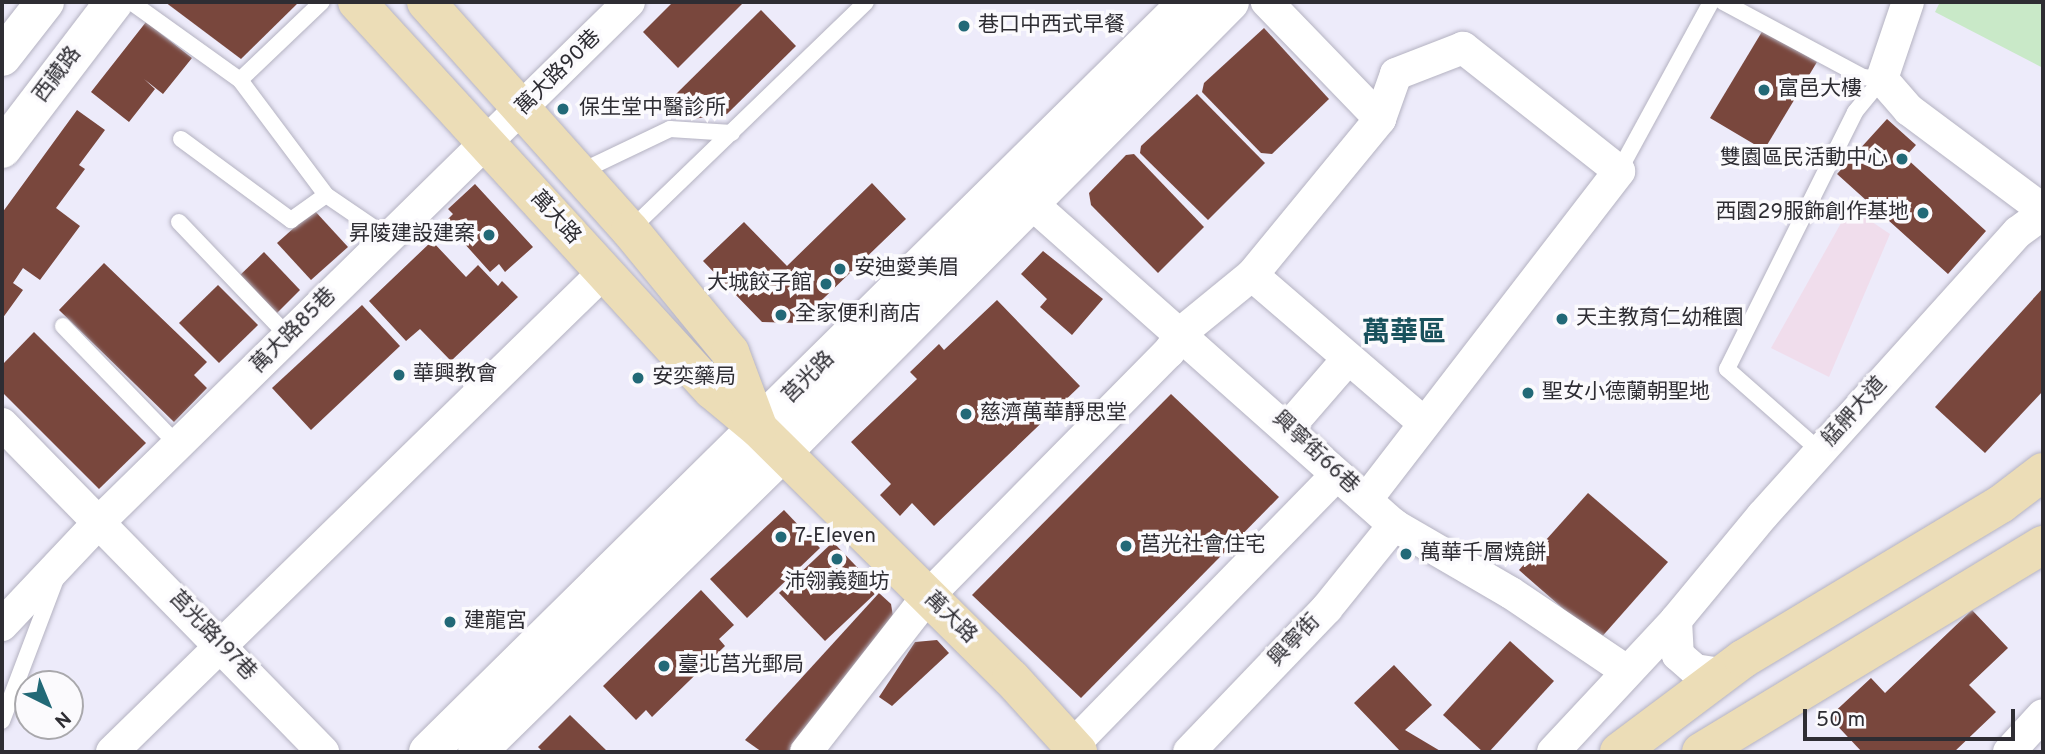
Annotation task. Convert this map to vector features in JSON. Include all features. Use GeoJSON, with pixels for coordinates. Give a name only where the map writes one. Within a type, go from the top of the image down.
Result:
{"type":"FeatureCollection","features":[{"type":"Feature","properties":{"kind":"main road","name":"萬大路"},"geometry":{"type":"LineString","coordinates":[[357,2],[712,390],[770,441],[928,596],[1075,749]]}},
{"type":"Feature","properties":{"kind":"main road","name":"萬大路"},"geometry":{"type":"LineString","coordinates":[[426,2],[630,230],[730,352],[770,441]]}},
{"type":"Feature","properties":{"kind":"main road"},"geometry":{"type":"LineString","coordinates":[[1619,752],[1721,674],[2001,504],[2043,472]]}},
{"type":"Feature","properties":{"kind":"main road"},"geometry":{"type":"LineString","coordinates":[[1701,752],[2043,545]]}},
{"type":"Feature","properties":{"kind":"street"},"geometry":{"type":"LineString","coordinates":[[7,40],[45,2]]}},
{"type":"Feature","properties":{"kind":"street","name":"西藏路"},"geometry":{"type":"LineString","coordinates":[[2,149],[114,2]]}},
{"type":"Feature","properties":{"kind":"street","name":"莒光路"},"geometry":{"type":"LineString","coordinates":[[477,752],[1188,2]]}},
{"type":"Feature","properties":{"kind":"street","name":"莒光路"},"geometry":{"type":"LineString","coordinates":[[428,752],[1029,201],[1230,2]]}},
{"type":"Feature","properties":{"kind":"street"},"geometry":{"type":"LineString","coordinates":[[1267,2],[1380,119]]}},
{"type":"Feature","properties":{"kind":"street"},"geometry":{"type":"LineString","coordinates":[[1908,2],[1882,79],[1909,110],[2043,212]]}},
{"type":"Feature","properties":{"kind":"street","name":"萬大路90巷"},"geometry":{"type":"LineString","coordinates":[[488,144],[624,4]]}},
{"type":"Feature","properties":{"kind":"street"},"geometry":{"type":"LineString","coordinates":[[806,752],[928,596],[1169,352],[1182,332],[1252,275],[1380,119],[1396,74],[1463,48],[1619,172],[1366,500]]}},
{"type":"Feature","properties":{"kind":"street","name":"萬大路85巷"},"geometry":{"type":"LineString","coordinates":[[2,625],[60,568],[100,521],[389,237],[488,144]]}},
{"type":"Feature","properties":{"kind":"street","name":"興寧街66巷"},"geometry":{"type":"LineString","coordinates":[[1029,201],[1182,332],[1394,525],[1511,593],[1625,670]]}},
{"type":"Feature","properties":{"kind":"street","name":"艋舺大道"},"geometry":{"type":"LineString","coordinates":[[1553,752],[1625,670],[1676,620],[1820,451],[2018,232],[2043,212]]}},
{"type":"Feature","properties":{"kind":"street"},"geometry":{"type":"LineString","coordinates":[[112,752],[604,272]]}},
{"type":"Feature","properties":{"kind":"street"},"geometry":{"type":"LineString","coordinates":[[1252,275],[1346,361],[1424,423]]}},
{"type":"Feature","properties":{"kind":"street"},"geometry":{"type":"LineString","coordinates":[[1288,428],[1346,361]]}},
{"type":"Feature","properties":{"kind":"street","name":"莒光路197巷"},"geometry":{"type":"LineString","coordinates":[[2,424],[223,646],[323,752]]}},
{"type":"Feature","properties":{"kind":"street"},"geometry":{"type":"LineString","coordinates":[[1075,749],[1336,475]]}},
{"type":"Feature","properties":{"kind":"street","name":"興寧街"},"geometry":{"type":"LineString","coordinates":[[1189,752],[1327,608],[1394,525]]}},
{"type":"Feature","properties":{"kind":"street"},"geometry":{"type":"LineString","coordinates":[[1676,620],[1678,655],[1695,670],[1721,674]]}},
{"type":"Feature","properties":{"kind":"street"},"geometry":{"type":"LineString","coordinates":[[2009,752],[2043,715]]}},
{"type":"Feature","properties":{"kind":"lane"},"geometry":{"type":"LineString","coordinates":[[131,2],[240,80],[326,195],[389,237]]}},
{"type":"Feature","properties":{"kind":"lane"},"geometry":{"type":"LineString","coordinates":[[240,80],[322,2]]}},
{"type":"Feature","properties":{"kind":"lane"},"geometry":{"type":"LineString","coordinates":[[630,230],[866,2]]}},
{"type":"Feature","properties":{"kind":"lane"},"geometry":{"type":"LineString","coordinates":[[1619,172],[1711,2]]}},
{"type":"Feature","properties":{"kind":"lane"},"geometry":{"type":"LineString","coordinates":[[1723,2],[1863,77],[1882,79]]}},
{"type":"Feature","properties":{"kind":"lane"},"geometry":{"type":"LineString","coordinates":[[1820,451],[1727,369],[1855,112],[1882,79]]}},
{"type":"Feature","properties":{"kind":"lane"},"geometry":{"type":"LineString","coordinates":[[578,173],[670,129],[733,133]]}},
{"type":"Feature","properties":{"kind":"lane"},"geometry":{"type":"LineString","coordinates":[[181,139],[291,220],[326,195]]}},
{"type":"Feature","properties":{"kind":"lane"},"geometry":{"type":"LineString","coordinates":[[179,222],[288,336]]}},
{"type":"Feature","properties":{"kind":"lane"},"geometry":{"type":"LineString","coordinates":[[64,326],[178,445]]}},
{"type":"Feature","properties":{"kind":"lane"},"geometry":{"type":"LineString","coordinates":[[2,721],[60,568]]}},
{"type":"Feature","properties":{"kind":"shaded area"},"geometry":{"type":"Polygon","coordinates":[[[1850,207],[1890,234],[1829,377],[1771,348],[1850,207]]]}},
{"type":"Feature","properties":{"kind":"green space"},"geometry":{"type":"Polygon","coordinates":[[[1940,2],[2042,2],[2043,68],[1935,12],[1940,2]]]}},
{"type":"Feature","properties":{"kind":"building"},"geometry":{"type":"Polygon","coordinates":[[[165,2],[299,2],[241,59],[165,2]]]}},
{"type":"Feature","properties":{"kind":"building"},"geometry":{"type":"Polygon","coordinates":[[[673,2],[744,2],[678,68],[643,32],[673,2]]]}},
{"type":"Feature","properties":{"kind":"building"},"geometry":{"type":"Polygon","coordinates":[[[761,10],[796,46],[727,114],[693,119],[672,98],[761,10]]]}},
{"type":"Feature","properties":{"kind":"building"},"geometry":{"type":"Polygon","coordinates":[[[146,22],[192,58],[163,94],[144,79],[155,89],[129,122],[91,92],[146,22]]]}},
{"type":"Feature","properties":{"kind":"building"},"geometry":{"type":"Polygon","coordinates":[[[1264,28],[1329,99],[1272,154],[1261,153],[1202,92],[1204,83],[1264,28]]]}},
{"type":"Feature","properties":{"kind":"building","name":"富邑大樓"},"geometry":{"type":"Polygon","coordinates":[[[1763,30],[1817,62],[1764,150],[1710,118],[1763,30]]]}},
{"type":"Feature","properties":{"kind":"building"},"geometry":{"type":"Polygon","coordinates":[[[1197,94],[1265,163],[1208,220],[1140,153],[1141,146],[1197,94]]]}},
{"type":"Feature","properties":{"kind":"building"},"geometry":{"type":"Polygon","coordinates":[[[77,110],[105,130],[79,165],[85,169],[56,208],[80,226],[40,280],[23,268],[13,283],[23,290],[2,319],[2,213],[77,110]]]}},
{"type":"Feature","properties":{"kind":"building","name":"西園29服飾創作基地"},"geometry":{"type":"Polygon","coordinates":[[[1887,119],[1916,145],[1905,157],[1986,231],[1948,274],[1837,174],[1887,119]]]}},
{"type":"Feature","properties":{"kind":"building"},"geometry":{"type":"Polygon","coordinates":[[[1134,154],[1204,227],[1158,273],[1091,205],[1089,193],[1126,155],[1134,154]]]}},
{"type":"Feature","properties":{"kind":"building"},"geometry":{"type":"Polygon","coordinates":[[[872,183],[906,219],[798,323],[762,322],[703,261],[744,222],[787,266],[872,183]]]}},
{"type":"Feature","properties":{"kind":"building","name":"昇陵建設建案"},"geometry":{"type":"Polygon","coordinates":[[[475,184],[533,247],[505,272],[499,264],[490,272],[445,222],[453,214],[448,209],[475,184]]]}},
{"type":"Feature","properties":{"kind":"building"},"geometry":{"type":"Polygon","coordinates":[[[314,210],[348,247],[311,280],[277,243],[314,210]]]}},
{"type":"Feature","properties":{"kind":"building"},"geometry":{"type":"Polygon","coordinates":[[[432,241],[466,277],[478,265],[498,286],[502,281],[518,297],[451,361],[420,329],[406,341],[369,301],[432,241]]]}},
{"type":"Feature","properties":{"kind":"building"},"geometry":{"type":"Polygon","coordinates":[[[1043,251],[1103,299],[1072,335],[1040,307],[1047,299],[1021,274],[1043,251]]]}},
{"type":"Feature","properties":{"kind":"building"},"geometry":{"type":"Polygon","coordinates":[[[264,252],[300,290],[274,316],[237,278],[264,252]]]}},
{"type":"Feature","properties":{"kind":"building"},"geometry":{"type":"Polygon","coordinates":[[[104,263],[207,362],[194,375],[207,388],[174,422],[59,310],[104,263]]]}},
{"type":"Feature","properties":{"kind":"building"},"geometry":{"type":"Polygon","coordinates":[[[218,285],[258,325],[219,363],[179,323],[218,285]]]}},
{"type":"Feature","properties":{"kind":"building"},"geometry":{"type":"Polygon","coordinates":[[[2043,288],[2043,391],[1985,453],[1935,407],[2043,288]]]}},
{"type":"Feature","properties":{"kind":"building","name":"慈濟萬華靜思堂"},"geometry":{"type":"Polygon","coordinates":[[[997,300],[1080,386],[934,526],[912,503],[900,516],[880,495],[891,484],[851,442],[917,379],[910,372],[939,344],[944,350],[997,300]]]}},
{"type":"Feature","properties":{"kind":"building"},"geometry":{"type":"Polygon","coordinates":[[[362,305],[400,346],[311,430],[272,388],[362,305]]]}},
{"type":"Feature","properties":{"kind":"building"},"geometry":{"type":"Polygon","coordinates":[[[34,332],[146,443],[99,489],[2,392],[2,365],[34,332]]]}},
{"type":"Feature","properties":{"kind":"building","name":"莒光社會住宅"},"geometry":{"type":"Polygon","coordinates":[[[1171,394],[1279,497],[1081,698],[972,595],[1171,394]]]}},
{"type":"Feature","properties":{"kind":"building"},"geometry":{"type":"Polygon","coordinates":[[[1588,493],[1668,562],[1599,640],[1519,570],[1588,493]]]}},
{"type":"Feature","properties":{"kind":"building"},"geometry":{"type":"Polygon","coordinates":[[[784,510],[820,548],[747,618],[710,579],[784,510]]]}},
{"type":"Feature","properties":{"kind":"building"},"geometry":{"type":"Polygon","coordinates":[[[833,542],[879,590],[825,641],[779,593],[833,542]]]}},
{"type":"Feature","properties":{"kind":"building","name":"臺北莒光郵局"},"geometry":{"type":"Polygon","coordinates":[[[701,590],[734,625],[719,639],[725,646],[652,717],[646,710],[636,720],[603,686],[701,590]]]}},
{"type":"Feature","properties":{"kind":"building"},"geometry":{"type":"Polygon","coordinates":[[[879,593],[891,604],[895,628],[798,752],[762,752],[745,740],[879,593]]]}},
{"type":"Feature","properties":{"kind":"building"},"geometry":{"type":"Polygon","coordinates":[[[1972,610],[2008,648],[1969,685],[1996,712],[1954,752],[1862,752],[1829,717],[1871,678],[1885,693],[1972,610]]]}},
{"type":"Feature","properties":{"kind":"building"},"geometry":{"type":"Polygon","coordinates":[[[937,640],[949,653],[892,706],[879,697],[915,642],[937,640]]]}},
{"type":"Feature","properties":{"kind":"building"},"geometry":{"type":"Polygon","coordinates":[[[1510,641],[1554,681],[1489,752],[1483,752],[1443,715],[1510,641]]]}},
{"type":"Feature","properties":{"kind":"building"},"geometry":{"type":"Polygon","coordinates":[[[1394,665],[1432,705],[1405,730],[1442,752],[1401,752],[1354,703],[1394,665]]]}},
{"type":"Feature","properties":{"kind":"building"},"geometry":{"type":"Polygon","coordinates":[[[570,715],[608,752],[543,752],[538,747],[570,715]]]}},
{"type":"Feature","properties":{"kind":"place","name":"巷口中西式早餐"},"geometry":{"type":"Point","coordinates":[964,26]}},
{"type":"Feature","properties":{"kind":"place","name":"富邑大樓"},"geometry":{"type":"Point","coordinates":[1764,90]}},
{"type":"Feature","properties":{"kind":"place","name":"保生堂中醫診所"},"geometry":{"type":"Point","coordinates":[563,109]}},
{"type":"Feature","properties":{"kind":"place","name":"雙園區民活動中心"},"geometry":{"type":"Point","coordinates":[1902,159]}},
{"type":"Feature","properties":{"kind":"place","name":"西園29服飾創作基地"},"geometry":{"type":"Point","coordinates":[1923,213]}},
{"type":"Feature","properties":{"kind":"place","name":"昇陵建設建案"},"geometry":{"type":"Point","coordinates":[489,235]}},
{"type":"Feature","properties":{"kind":"place","name":"安迪愛美眉"},"geometry":{"type":"Point","coordinates":[840,269]}},
{"type":"Feature","properties":{"kind":"place","name":"大城餃子館"},"geometry":{"type":"Point","coordinates":[826,284]}},
{"type":"Feature","properties":{"kind":"place","name":"全家便利商店"},"geometry":{"type":"Point","coordinates":[781,315]}},
{"type":"Feature","properties":{"kind":"place","name":"天主教育仁幼稚園"},"geometry":{"type":"Point","coordinates":[1562,319]}},
{"type":"Feature","properties":{"kind":"place","name":"華興教會"},"geometry":{"type":"Point","coordinates":[399,375]}},
{"type":"Feature","properties":{"kind":"place","name":"安奕藥局"},"geometry":{"type":"Point","coordinates":[638,378]}},
{"type":"Feature","properties":{"kind":"place","name":"聖女小德蘭朝聖地"},"geometry":{"type":"Point","coordinates":[1528,393]}},
{"type":"Feature","properties":{"kind":"place","name":"慈濟萬華靜思堂"},"geometry":{"type":"Point","coordinates":[966,414]}},
{"type":"Feature","properties":{"kind":"place","name":"7-Eleven"},"geometry":{"type":"Point","coordinates":[781,537]}},
{"type":"Feature","properties":{"kind":"place","name":"莒光社會住宅"},"geometry":{"type":"Point","coordinates":[1126,546]}},
{"type":"Feature","properties":{"kind":"place","name":"萬華千層燒餅"},"geometry":{"type":"Point","coordinates":[1406,554]}},
{"type":"Feature","properties":{"kind":"place","name":"沛翎義麵坊"},"geometry":{"type":"Point","coordinates":[837,559]}},
{"type":"Feature","properties":{"kind":"place","name":"建龍宮"},"geometry":{"type":"Point","coordinates":[450,622]}},
{"type":"Feature","properties":{"kind":"place","name":"臺北莒光郵局"},"geometry":{"type":"Point","coordinates":[664,666]}},
{"type":"Feature","properties":{"kind":"district","name":"萬華區"},"geometry":{"type":"Point","coordinates":[1404,334]}}]}
